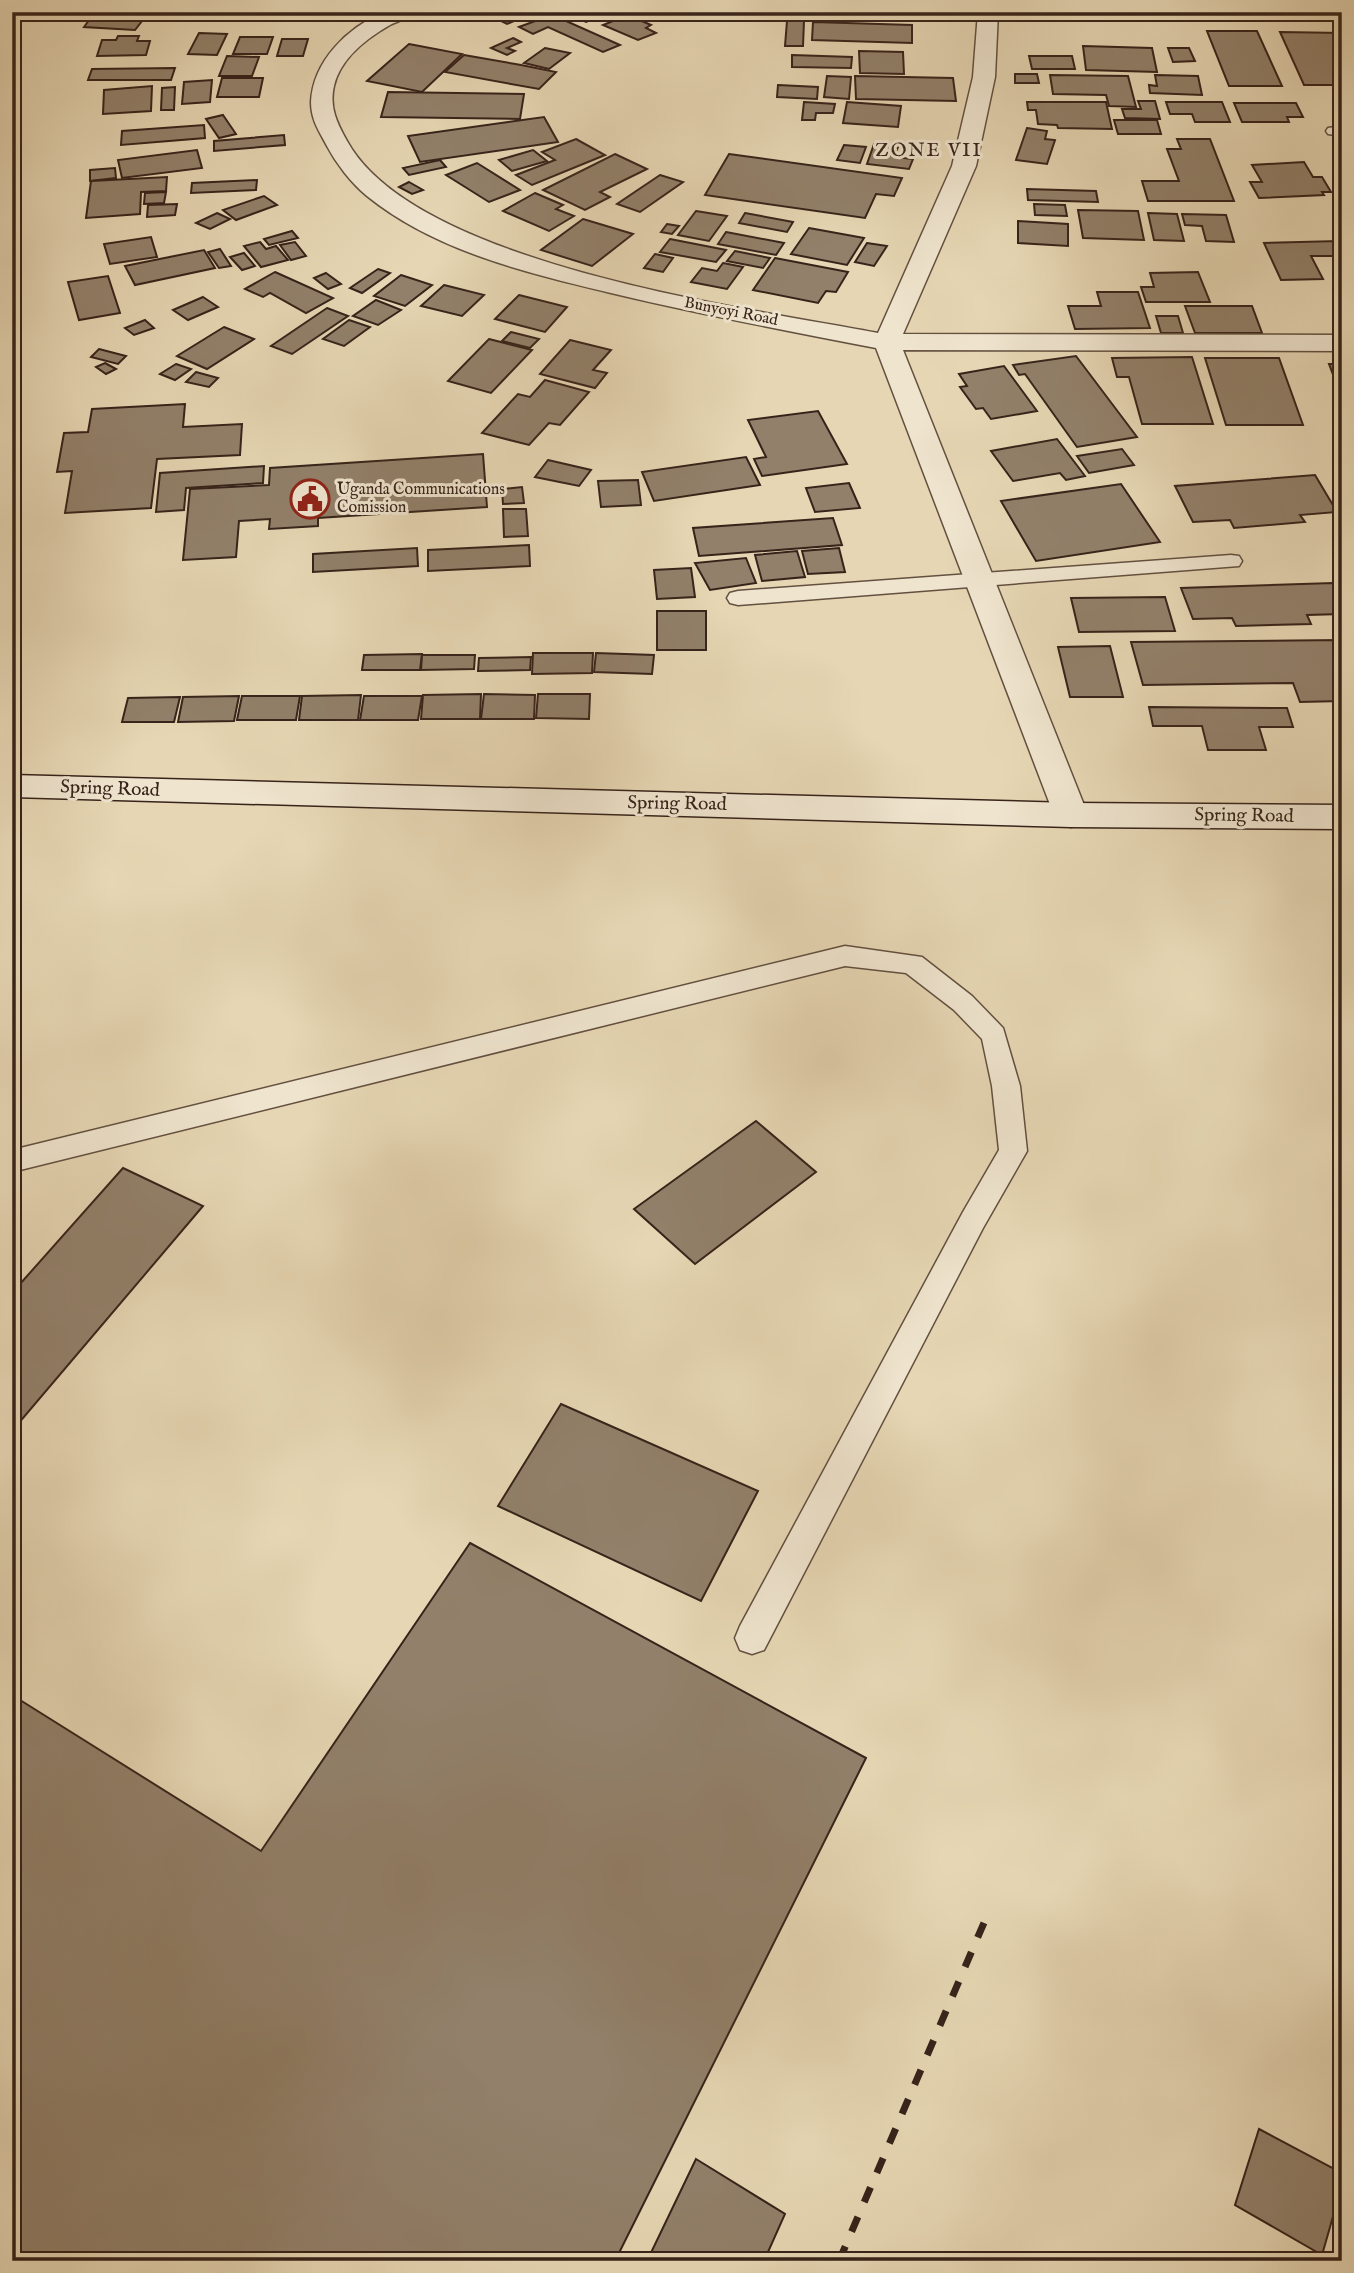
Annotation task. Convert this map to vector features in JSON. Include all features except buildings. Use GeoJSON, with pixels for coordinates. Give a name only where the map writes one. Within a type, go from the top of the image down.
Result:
{"type":"FeatureCollection","features":[{"type":"Feature","properties":{"kind":"street","name":"Bunyoyi Road"},"geometry":{"type":"LineString","coordinates":[[402,12],[383,20],[353,40],[333,64],[323,86],[322,116],[344,155],[374,190],[424,222],[504,257],[582,279],[691,304],[887,342],[1342,343]]}},
{"type":"Feature","properties":{"kind":"street"},"geometry":{"type":"LineString","coordinates":[[988,12],[984,77],[964,166],[887,342],[1071,815]]}},
{"type":"Feature","properties":{"kind":"street","name":"Spring Road"},"geometry":{"type":"LineString","coordinates":[[12,786],[1071,815],[1342,817]]}},
{"type":"Feature","properties":{"kind":"lane"},"geometry":{"type":"LineString","coordinates":[[738,598],[1231,561]]}},
{"type":"Feature","properties":{"kind":"lane"},"geometry":{"type":"LineString","coordinates":[[12,1161],[845,956],[913,964],[963,1003],[994,1035],[1006,1086],[1013,1150],[973,1220],[752,1639]]}},
{"type":"Feature","properties":{"kind":"railway"},"geometry":{"type":"LineString","coordinates":[[839,2261],[989,1911]]}},
{"type":"Feature","properties":{"kind":"place","name":"Uganda Communications Comission"},"geometry":{"type":"Point","coordinates":[310,499]}},
{"type":"Feature","properties":{"kind":"district","name":"ZONE VII"},"geometry":{"type":"Point","coordinates":[929,151]}}]}
